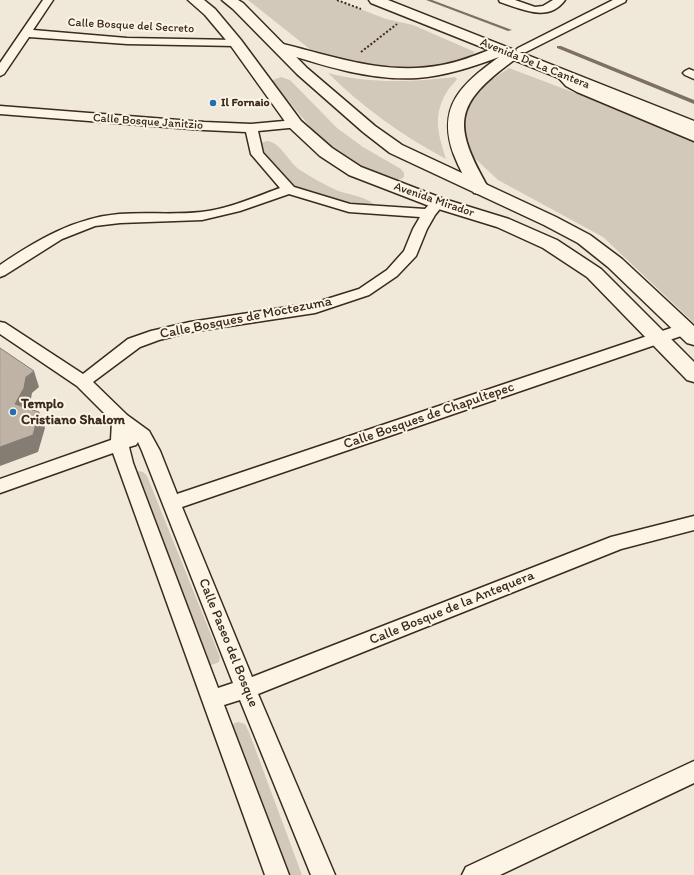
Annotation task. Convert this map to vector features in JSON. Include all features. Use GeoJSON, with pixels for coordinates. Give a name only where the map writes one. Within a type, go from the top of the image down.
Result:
{"type":"FeatureCollection","features":[{"type":"Feature","properties":{"kind":"main road","name":"Avenida Mirador"},"geometry":{"type":"LineString","coordinates":[[195,0],[210,12],[236,43],[295,124],[326,152],[355,171],[434,208],[502,223],[550,244],[594,273],[694,375]]}},
{"type":"Feature","properties":{"kind":"main road","name":"Avenida Mirador"},"geometry":{"type":"LineString","coordinates":[[229,0],[238,6],[302,71],[369,129],[396,150],[550,220],[584,239],[615,263],[689,334]]}},
{"type":"Feature","properties":{"kind":"main road","name":"Avenida De La Cantera"},"geometry":{"type":"LineString","coordinates":[[376,0],[512,52],[694,118]]}},
{"type":"Feature","properties":{"kind":"main road","name":"Avenida De La Cantera"},"geometry":{"type":"LineString","coordinates":[[400,0],[563,75],[694,127]]}},
{"type":"Feature","properties":{"kind":"main road"},"geometry":{"type":"LineString","coordinates":[[279,47],[340,65],[368,71],[412,74],[449,70],[486,58],[512,52]]}},
{"type":"Feature","properties":{"kind":"main road"},"geometry":{"type":"LineString","coordinates":[[480,189],[465,162],[458,140],[456,115],[460,103],[477,82],[512,52]]}},
{"type":"Feature","properties":{"kind":"main road"},"geometry":{"type":"LineString","coordinates":[[449,70],[470,74],[477,82]]}},
{"type":"Feature","properties":{"kind":"street"},"geometry":{"type":"LineString","coordinates":[[0,72],[48,0]]}},
{"type":"Feature","properties":{"kind":"street"},"geometry":{"type":"LineString","coordinates":[[504,0],[534,10],[546,9],[558,0]]}},
{"type":"Feature","properties":{"kind":"street"},"geometry":{"type":"LineString","coordinates":[[512,52],[621,0]]}},
{"type":"Feature","properties":{"kind":"street","name":"Calle Bosque del Secreto"},"geometry":{"type":"LineString","coordinates":[[26,33],[127,41],[236,43]]}},
{"type":"Feature","properties":{"kind":"street"},"geometry":{"type":"LineString","coordinates":[[563,75],[571,83],[582,89],[694,136]]}},
{"type":"Feature","properties":{"kind":"street","name":"Calle Bosque Janitzio"},"geometry":{"type":"LineString","coordinates":[[0,110],[204,126],[251,128],[295,124]]}},
{"type":"Feature","properties":{"kind":"street"},"geometry":{"type":"LineString","coordinates":[[251,128],[257,154],[289,190],[349,208],[434,208]]}},
{"type":"Feature","properties":{"kind":"street"},"geometry":{"type":"LineString","coordinates":[[0,272],[34,249],[68,232],[93,223],[118,219],[202,216],[230,209],[289,190]]}},
{"type":"Feature","properties":{"kind":"street","name":"Calle Bosques de Moctezuma"},"geometry":{"type":"LineString","coordinates":[[83,382],[134,343],[156,335],[190,327],[315,308],[364,292],[392,274],[411,253],[420,229],[434,208]]}},
{"type":"Feature","properties":{"kind":"street","name":"Calle Paseo del Bosque"},"geometry":{"type":"LineString","coordinates":[[0,327],[83,382],[122,419],[143,436],[151,451],[246,689],[323,875]]}},
{"type":"Feature","properties":{"kind":"street","name":"Calle Bosques de Chapultepec"},"geometry":{"type":"LineString","coordinates":[[172,503],[659,339],[689,334]]}},
{"type":"Feature","properties":{"kind":"street"},"geometry":{"type":"LineString","coordinates":[[122,419],[119,443],[124,463],[276,875]]}},
{"type":"Feature","properties":{"kind":"street"},"geometry":{"type":"LineString","coordinates":[[0,486],[119,443],[143,436]]}},
{"type":"Feature","properties":{"kind":"street","name":"Calle Bosque de la Antequera"},"geometry":{"type":"LineString","coordinates":[[212,699],[246,689],[618,542],[694,523]]}},
{"type":"Feature","properties":{"kind":"street"},"geometry":{"type":"LineString","coordinates":[[474,875],[694,772]]}},
{"type":"Feature","properties":{"kind":"path"},"geometry":{"type":"LineString","coordinates":[[360,53],[400,22]]}},
{"type":"Feature","properties":{"kind":"shaded area"},"geometry":{"type":"Polygon","coordinates":[[[248,0],[337,0],[386,19],[413,25],[475,52],[466,60],[424,67],[365,67],[311,50],[248,0]]]}},
{"type":"Feature","properties":{"kind":"shaded area"},"geometry":{"type":"Polygon","coordinates":[[[509,68],[694,138],[694,323],[603,237],[498,180],[466,150],[458,117],[478,89],[509,68]]]}},
{"type":"Feature","properties":{"kind":"shaded area"},"geometry":{"type":"Polygon","coordinates":[[[328,73],[359,79],[391,81],[455,77],[457,79],[443,99],[438,116],[439,132],[446,159],[399,131],[355,98],[328,73]]]}},
{"type":"Feature","properties":{"kind":"shaded area"},"geometry":{"type":"Polygon","coordinates":[[[281,77],[290,80],[337,128],[363,147],[401,169],[404,173],[404,177],[394,181],[355,165],[323,142],[273,83],[273,80],[281,77]]]}},
{"type":"Feature","properties":{"kind":"shaded area"},"geometry":{"type":"Polygon","coordinates":[[[268,141],[281,149],[296,167],[308,175],[336,190],[360,197],[374,204],[372,206],[358,207],[312,194],[291,185],[261,156],[259,146],[263,142],[268,141]]]}},
{"type":"Feature","properties":{"kind":"shaded area"},"geometry":{"type":"Polygon","coordinates":[[[139,471],[143,472],[147,476],[220,657],[219,662],[215,664],[203,664],[134,473],[139,471]]]}},
{"type":"Feature","properties":{"kind":"shaded area"},"geometry":{"type":"Polygon","coordinates":[[[238,722],[245,724],[249,732],[302,875],[282,875],[229,728],[238,722]]]}},
{"type":"Feature","properties":{"kind":"building","name":"Templo Cristiano Shalom"},"geometry":{"type":"Polygon","coordinates":[[[0,348],[34,371],[26,377],[24,388],[15,404],[39,412],[33,435],[0,447],[0,348]]]}},
{"type":"Feature","properties":{"kind":"waterway"},"geometry":{"type":"LineString","coordinates":[[428,0],[510,30]]}},
{"type":"Feature","properties":{"kind":"waterway"},"geometry":{"type":"LineString","coordinates":[[559,47],[694,102]]}},
{"type":"Feature","properties":{"kind":"place","name":"Il Fornaio"},"geometry":{"type":"Point","coordinates":[213,103]}},
{"type":"Feature","properties":{"kind":"place","name":"Templo Cristiano Shalom"},"geometry":{"type":"Point","coordinates":[13,412]}}]}
